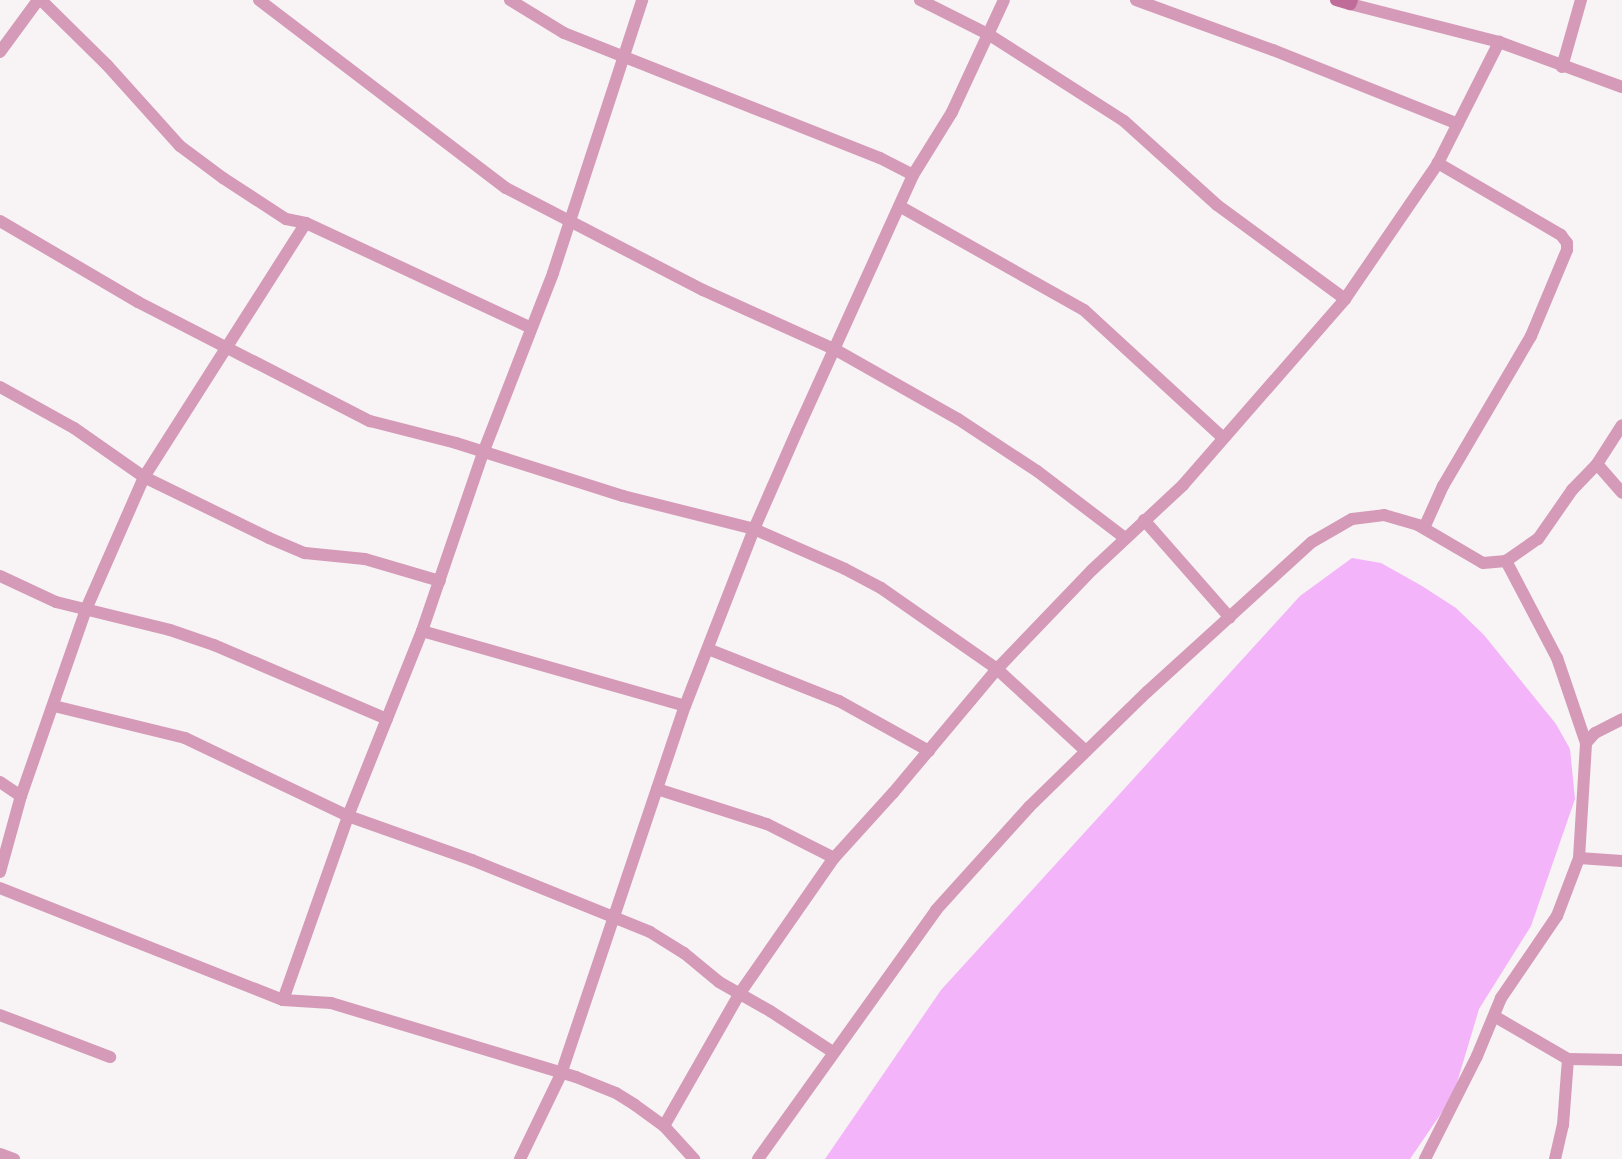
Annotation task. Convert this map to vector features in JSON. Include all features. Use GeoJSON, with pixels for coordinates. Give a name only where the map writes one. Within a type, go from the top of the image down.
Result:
{"type":"FeatureCollection","features":[{"type":"Feature","properties":{"kind":"main road"},"geometry":{"type":"LineString","coordinates":[[1336,0],[1351,2]]}},
{"type":"Feature","properties":{"kind":"street"},"geometry":{"type":"LineString","coordinates":[[0,52],[39,0],[107,64],[180,146],[286,219],[306,223],[531,328]]}},
{"type":"Feature","properties":{"kind":"street"},"geometry":{"type":"LineString","coordinates":[[259,0],[481,172],[571,224],[703,290],[836,350],[958,419],[1037,471],[1125,538]]}},
{"type":"Feature","properties":{"kind":"street"},"geometry":{"type":"LineString","coordinates":[[510,0],[554,28],[880,158],[913,175]]}},
{"type":"Feature","properties":{"kind":"street"},"geometry":{"type":"LineString","coordinates":[[283,1000],[348,816],[422,631],[483,453],[571,224],[642,0]]}},
{"type":"Feature","properties":{"kind":"street"},"geometry":{"type":"LineString","coordinates":[[920,0],[988,34],[1124,121],[1218,205],[1345,299]]}},
{"type":"Feature","properties":{"kind":"street"},"geometry":{"type":"LineString","coordinates":[[520,1159],[562,1074],[686,706],[754,529],[901,207],[913,175],[952,112],[1004,0]]}},
{"type":"Feature","properties":{"kind":"street"},"geometry":{"type":"LineString","coordinates":[[1136,0],[1273,50],[1458,124]]}},
{"type":"Feature","properties":{"kind":"street"},"geometry":{"type":"LineString","coordinates":[[1562,67],[1581,0]]}},
{"type":"Feature","properties":{"kind":"street"},"geometry":{"type":"LineString","coordinates":[[1351,2],[1499,42],[1562,67],[1622,87]]}},
{"type":"Feature","properties":{"kind":"street"},"geometry":{"type":"LineString","coordinates":[[664,1126],[740,994],[834,858],[929,751],[997,669],[1125,538],[1183,486],[1222,437],[1345,299],[1438,163],[1499,42]]}},
{"type":"Feature","properties":{"kind":"street"},"geometry":{"type":"LineString","coordinates":[[1424,528],[1443,486],[1531,336],[1567,250],[1567,243],[1561,235],[1438,163]]}},
{"type":"Feature","properties":{"kind":"street"},"geometry":{"type":"LineString","coordinates":[[901,207],[1084,310],[1222,437]]}},
{"type":"Feature","properties":{"kind":"street"},"geometry":{"type":"LineString","coordinates":[[0,221],[138,302],[370,421],[483,453],[622,496],[754,529],[881,588],[997,669],[1086,751]]}},
{"type":"Feature","properties":{"kind":"street"},"geometry":{"type":"LineString","coordinates":[[0,872],[21,796],[87,608],[144,476],[306,223]]}},
{"type":"Feature","properties":{"kind":"street"},"geometry":{"type":"LineString","coordinates":[[0,386],[74,428],[144,476],[305,553],[374,561],[440,580]]}},
{"type":"Feature","properties":{"kind":"street"},"geometry":{"type":"LineString","coordinates":[[758,1159],[936,910],[1029,807],[1086,751],[1312,542],[1352,519],[1384,515],[1424,528],[1483,563],[1506,561],[1538,539],[1572,490],[1597,464],[1622,425]]}},
{"type":"Feature","properties":{"kind":"street"},"geometry":{"type":"LineString","coordinates":[[1597,464],[1622,493]]}},
{"type":"Feature","properties":{"kind":"street"},"geometry":{"type":"LineString","coordinates":[[1144,520],[1230,618]]}},
{"type":"Feature","properties":{"kind":"street"},"geometry":{"type":"LineString","coordinates":[[1425,1159],[1501,998],[1557,916],[1580,858],[1586,743],[1557,658],[1506,561]]}},
{"type":"Feature","properties":{"kind":"street"},"geometry":{"type":"LineString","coordinates":[[0,576],[56,602],[87,608],[214,645],[387,719]]}},
{"type":"Feature","properties":{"kind":"street"},"geometry":{"type":"LineString","coordinates":[[422,631],[686,706]]}},
{"type":"Feature","properties":{"kind":"street"},"geometry":{"type":"LineString","coordinates":[[708,649],[839,701],[929,751]]}},
{"type":"Feature","properties":{"kind":"street"},"geometry":{"type":"LineString","coordinates":[[54,706],[185,738],[348,816],[472,860],[650,932],[684,953],[718,982],[834,1052]]}},
{"type":"Feature","properties":{"kind":"street"},"geometry":{"type":"LineString","coordinates":[[1586,743],[1595,733],[1622,719]]}},
{"type":"Feature","properties":{"kind":"street"},"geometry":{"type":"LineString","coordinates":[[0,782],[21,796]]}},
{"type":"Feature","properties":{"kind":"street"},"geometry":{"type":"LineString","coordinates":[[657,789],[767,824],[834,858]]}},
{"type":"Feature","properties":{"kind":"street"},"geometry":{"type":"LineString","coordinates":[[1580,858],[1622,861]]}},
{"type":"Feature","properties":{"kind":"street"},"geometry":{"type":"LineString","coordinates":[[0,888],[283,1000],[331,1004],[616,1092],[664,1126],[694,1159]]}},
{"type":"Feature","properties":{"kind":"street"},"geometry":{"type":"LineString","coordinates":[[0,1015],[110,1057]]}},
{"type":"Feature","properties":{"kind":"street"},"geometry":{"type":"LineString","coordinates":[[1494,1016],[1568,1059],[1622,1060]]}},
{"type":"Feature","properties":{"kind":"street"},"geometry":{"type":"LineString","coordinates":[[1555,1159],[1563,1125],[1568,1059]]}},
{"type":"Feature","properties":{"kind":"street"},"geometry":{"type":"LineString","coordinates":[[0,1154],[14,1159]]}},
{"type":"Feature","properties":{"kind":"shaded area"},"geometry":{"type":"Polygon","coordinates":[[[1352,558],[1381,563],[1422,586],[1456,608],[1484,635],[1556,724],[1570,749],[1575,799],[1531,926],[1479,1009],[1453,1096],[1410,1159],[825,1159],[941,990],[1300,596],[1352,558]]]}}]}
